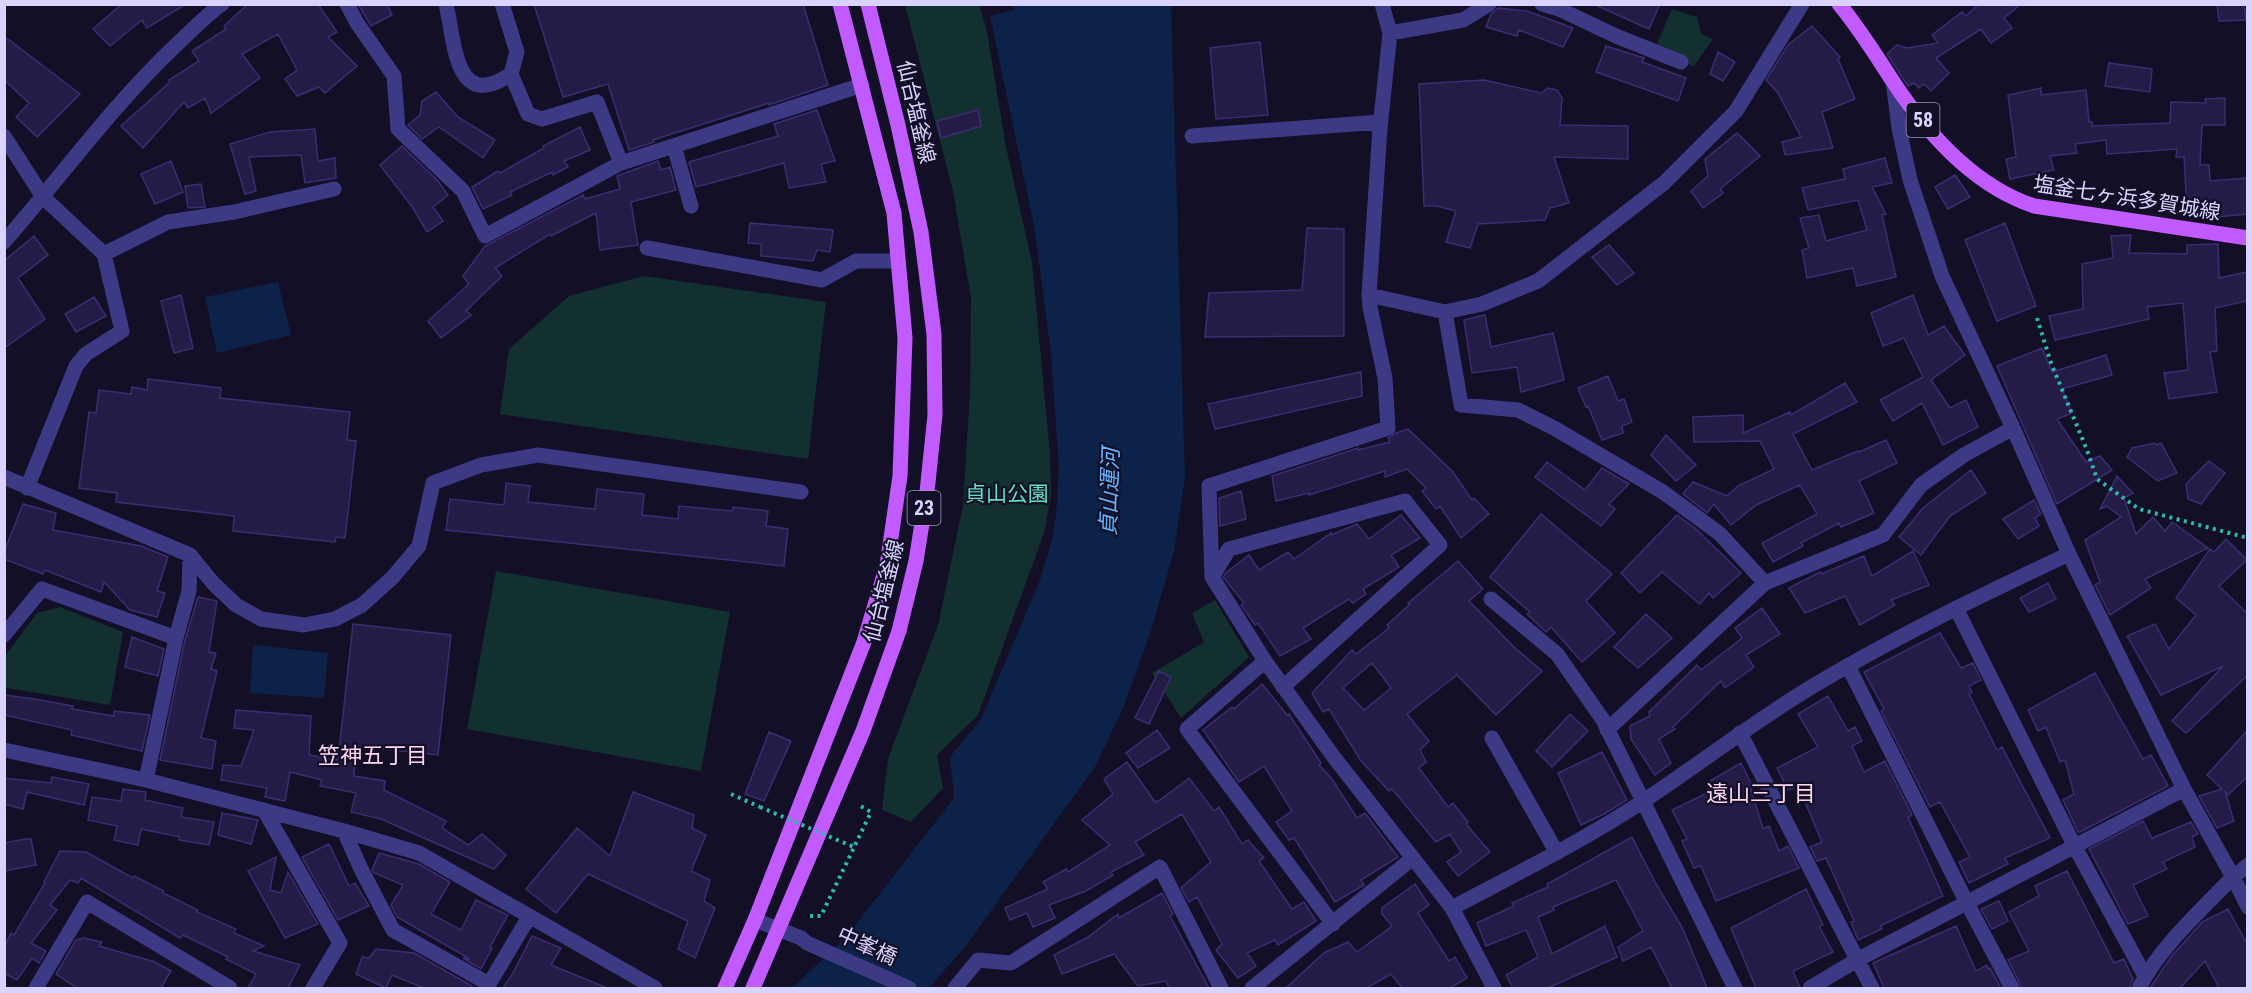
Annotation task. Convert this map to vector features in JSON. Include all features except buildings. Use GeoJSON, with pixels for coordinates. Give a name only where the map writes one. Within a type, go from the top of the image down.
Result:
{"type":"FeatureCollection","features":[{"type":"Feature","properties":{"kind":"main road","name":"仙台塩釜線"},"geometry":{"type":"LineString","coordinates":[[725,988],[755,920],[864,642],[887,566],[900,476],[905,338],[894,213],[840,4]]}},
{"type":"Feature","properties":{"kind":"main road","name":"仙台塩釜線"},"geometry":{"type":"LineString","coordinates":[[753,988],[863,731],[899,631],[916,561],[927,492],[933,426],[934,334],[921,232],[898,125],[868,4]]}},
{"type":"Feature","properties":{"kind":"main road","name":"塩釜七ヶ浜多賀城線"},"geometry":{"type":"LineString","coordinates":[[1839,4],[1931,131],[1986,183],[2010,198],[2034,206],[2247,238]]}},
{"type":"Feature","properties":{"kind":"street"},"geometry":{"type":"LineString","coordinates":[[4,242],[43,197],[91,135],[151,69],[222,4]]}},
{"type":"Feature","properties":{"kind":"street"},"geometry":{"type":"LineString","coordinates":[[347,4],[357,23],[394,76],[398,129],[464,191],[485,236],[621,163],[862,86]]}},
{"type":"Feature","properties":{"kind":"street"},"geometry":{"type":"LineString","coordinates":[[446,4],[461,71],[470,82],[483,87],[500,82],[511,74]]}},
{"type":"Feature","properties":{"kind":"street"},"geometry":{"type":"LineString","coordinates":[[502,4],[517,52],[511,74],[528,114],[542,119],[597,102],[621,163]]}},
{"type":"Feature","properties":{"kind":"street"},"geometry":{"type":"LineString","coordinates":[[1382,4],[1390,33],[1381,122],[1369,295],[1385,378],[1388,428],[1209,486],[1212,577],[1265,661],[1333,756],[1452,908],[1494,988]]}},
{"type":"Feature","properties":{"kind":"street"},"geometry":{"type":"LineString","coordinates":[[1390,33],[1463,20],[1490,4]]}},
{"type":"Feature","properties":{"kind":"street"},"geometry":{"type":"LineString","coordinates":[[1542,4],[1561,7],[1616,36],[1681,62]]}},
{"type":"Feature","properties":{"kind":"street"},"geometry":{"type":"LineString","coordinates":[[1369,295],[1445,312],[1482,304],[1538,281],[1664,183],[1736,111],[1802,4]]}},
{"type":"Feature","properties":{"kind":"street"},"geometry":{"type":"LineString","coordinates":[[1893,81],[1899,128],[1910,180],[1942,276],[2069,554],[2184,789],[2247,907]]}},
{"type":"Feature","properties":{"kind":"street"},"geometry":{"type":"LineString","coordinates":[[1192,136],[1381,122]]}},
{"type":"Feature","properties":{"kind":"street"},"geometry":{"type":"LineString","coordinates":[[4,136],[43,197],[104,254],[122,331],[86,354],[76,366],[27,488]]}},
{"type":"Feature","properties":{"kind":"street"},"geometry":{"type":"LineString","coordinates":[[674,146],[691,206]]}},
{"type":"Feature","properties":{"kind":"street"},"geometry":{"type":"LineString","coordinates":[[104,254],[168,222],[234,212],[334,189]]}},
{"type":"Feature","properties":{"kind":"street"},"geometry":{"type":"LineString","coordinates":[[647,248],[822,280],[856,261],[898,261]]}},
{"type":"Feature","properties":{"kind":"street"},"geometry":{"type":"LineString","coordinates":[[1445,312],[1461,405],[1518,410],[1663,492],[1719,534],[1765,583]]}},
{"type":"Feature","properties":{"kind":"street"},"geometry":{"type":"LineString","coordinates":[[1607,730],[1765,583],[1883,535],[1921,485],[1964,454],[2013,428]]}},
{"type":"Feature","properties":{"kind":"street"},"geometry":{"type":"LineString","coordinates":[[4,477],[190,555],[213,583],[236,605],[261,619],[304,625],[335,619],[362,605],[393,577],[418,546],[433,483],[481,465],[538,455],[801,492]]}},
{"type":"Feature","properties":{"kind":"street"},"geometry":{"type":"LineString","coordinates":[[1212,577],[1229,549],[1406,501],[1440,545],[1283,687]]}},
{"type":"Feature","properties":{"kind":"street"},"geometry":{"type":"LineString","coordinates":[[1452,908],[1580,841],[1644,801],[1740,733],[1818,683],[1956,608],[2069,554]]}},
{"type":"Feature","properties":{"kind":"street"},"geometry":{"type":"LineString","coordinates":[[146,780],[176,638],[189,591],[190,555]]}},
{"type":"Feature","properties":{"kind":"street"},"geometry":{"type":"LineString","coordinates":[[4,634],[42,589],[176,638]]}},
{"type":"Feature","properties":{"kind":"street"},"geometry":{"type":"LineString","coordinates":[[1491,599],[1557,654],[1607,730],[1735,988]]}},
{"type":"Feature","properties":{"kind":"street"},"geometry":{"type":"LineString","coordinates":[[1956,608],[2142,982],[2185,927],[2247,865]]}},
{"type":"Feature","properties":{"kind":"street"},"geometry":{"type":"LineString","coordinates":[[1265,661],[1187,729],[1334,924]]}},
{"type":"Feature","properties":{"kind":"street"},"geometry":{"type":"LineString","coordinates":[[1848,666],[1966,903],[2012,988]]}},
{"type":"Feature","properties":{"kind":"street"},"geometry":{"type":"LineString","coordinates":[[1740,733],[1872,988]]}},
{"type":"Feature","properties":{"kind":"street"},"geometry":{"type":"LineString","coordinates":[[1492,738],[1557,853]]}},
{"type":"Feature","properties":{"kind":"street"},"geometry":{"type":"LineString","coordinates":[[4,750],[146,780],[420,853],[655,988]]}},
{"type":"Feature","properties":{"kind":"street"},"geometry":{"type":"LineString","coordinates":[[1810,988],[1857,960],[2184,789]]}},
{"type":"Feature","properties":{"kind":"street"},"geometry":{"type":"LineString","coordinates":[[264,810],[340,943],[313,988]]}},
{"type":"Feature","properties":{"kind":"street"},"geometry":{"type":"LineString","coordinates":[[344,831],[393,930],[489,984],[529,917]]}},
{"type":"Feature","properties":{"kind":"street"},"geometry":{"type":"LineString","coordinates":[[1252,988],[1413,858]]}},
{"type":"Feature","properties":{"kind":"street"},"geometry":{"type":"LineString","coordinates":[[955,988],[978,960],[1011,963],[1160,867],[1221,988]]}},
{"type":"Feature","properties":{"kind":"street"},"geometry":{"type":"LineString","coordinates":[[36,988],[87,902],[230,988]]}},
{"type":"Feature","properties":{"kind":"street","name":"中峯橋"},"geometry":{"type":"LineString","coordinates":[[755,920],[801,938],[807,943],[909,988]]}},
{"type":"Feature","properties":{"kind":"path"},"geometry":{"type":"LineString","coordinates":[[2037,318],[2051,363],[2097,479],[2139,509],[2247,538]]}},
{"type":"Feature","properties":{"kind":"path"},"geometry":{"type":"LineString","coordinates":[[731,794],[854,847]]}},
{"type":"Feature","properties":{"kind":"path"},"geometry":{"type":"LineString","coordinates":[[810,916],[821,915],[871,812],[859,805]]}},
{"type":"Feature","properties":{"kind":"green space","name":"貞山公園"},"geometry":{"type":"Polygon","coordinates":[[[905,5],[979,5],[987,32],[1006,147],[1032,262],[1050,454],[1051,495],[1045,530],[978,715],[937,755],[943,788],[911,822],[882,810],[888,759],[938,625],[963,506],[970,392],[971,298],[953,191],[905,5]]]}},
{"type":"Feature","properties":{"kind":"green space"},"geometry":{"type":"Polygon","coordinates":[[[1672,9],[1697,17],[1701,34],[1713,39],[1694,66],[1654,51],[1672,9]]]}},
{"type":"Feature","properties":{"kind":"green space"},"geometry":{"type":"Polygon","coordinates":[[[644,276],[826,302],[808,459],[500,414],[509,349],[569,296],[644,276]]]}},
{"type":"Feature","properties":{"kind":"green space"},"geometry":{"type":"Polygon","coordinates":[[[496,571],[730,612],[701,771],[467,729],[496,571]]]}},
{"type":"Feature","properties":{"kind":"green space"},"geometry":{"type":"Polygon","coordinates":[[[1215,600],[1249,657],[1181,718],[1152,673],[1204,642],[1192,613],[1215,600]]]}},
{"type":"Feature","properties":{"kind":"green space"},"geometry":{"type":"Polygon","coordinates":[[[60,607],[123,632],[110,705],[6,688],[5,656],[37,613],[60,607]]]}},
{"type":"Feature","properties":{"kind":"water","name":"貞山運河"},"geometry":{"type":"Polygon","coordinates":[[[1013,5],[1171,5],[1185,478],[1174,551],[1151,631],[1123,708],[1095,767],[964,948],[929,988],[792,988],[847,936],[954,798],[950,757],[981,719],[1040,580],[1052,540],[1059,467],[1051,355],[1033,221],[990,16],[1014,10],[1013,5]]]}},
{"type":"Feature","properties":{"kind":"water"},"geometry":{"type":"Polygon","coordinates":[[[278,282],[291,335],[217,353],[205,297],[278,282]]]}},
{"type":"Feature","properties":{"kind":"water"},"geometry":{"type":"Polygon","coordinates":[[[253,645],[328,653],[324,698],[250,693],[253,645]]]}},
{"type":"Feature","properties":{"kind":"district","name":"笠神五丁目"},"geometry":{"type":"Point","coordinates":[373,755]}},
{"type":"Feature","properties":{"kind":"district","name":"遠山三丁目"},"geometry":{"type":"Point","coordinates":[1761,793]}}]}
